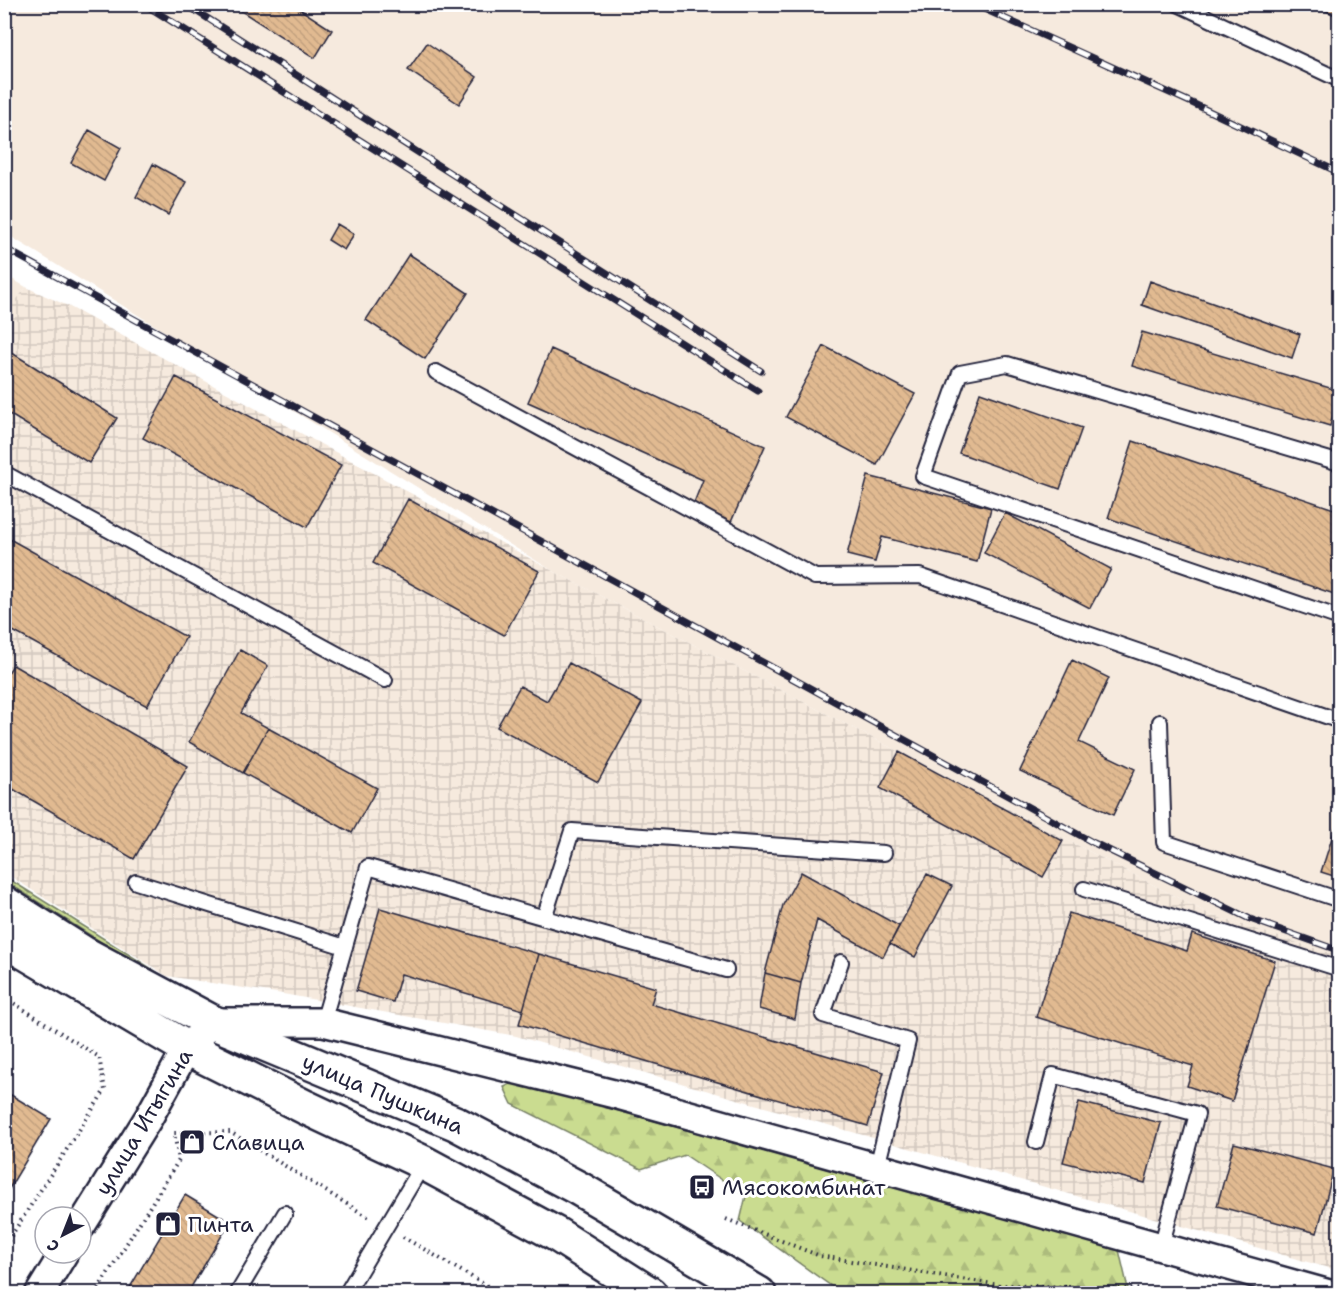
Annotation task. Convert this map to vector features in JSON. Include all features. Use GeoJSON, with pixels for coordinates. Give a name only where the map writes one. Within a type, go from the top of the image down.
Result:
{"type":"FeatureCollection","features":[{"type":"Feature","properties":{"kind":"main road","name":"улица Пушкина"},"geometry":{"type":"LineString","coordinates":[[4,903],[83,953],[212,1022],[454,1123],[578,1188],[759,1293]]}},
{"type":"Feature","properties":{"kind":"main road","name":"улица Пушкина"},"geometry":{"type":"LineString","coordinates":[[4,939],[187,1048],[304,1107],[424,1163],[555,1234],[650,1293]]}},
{"type":"Feature","properties":{"kind":"street"},"geometry":{"type":"LineString","coordinates":[[212,1022],[323,1022],[618,1095],[1329,1293]]}},
{"type":"Feature","properties":{"kind":"street","name":"улица Итыгина"},"geometry":{"type":"LineString","coordinates":[[93,1207],[149,1117],[187,1048],[212,1022]]}},
{"type":"Feature","properties":{"kind":"street"},"geometry":{"type":"LineString","coordinates":[[39,1293],[56,1265]]}},
{"type":"Feature","properties":{"kind":"lane"},"geometry":{"type":"LineString","coordinates":[[1178,4],[1340,80]]}},
{"type":"Feature","properties":{"kind":"lane"},"geometry":{"type":"LineString","coordinates":[[1340,463],[1007,364],[960,373],[923,476],[1340,618]]}},
{"type":"Feature","properties":{"kind":"lane"},"geometry":{"type":"LineString","coordinates":[[436,372],[815,577],[920,576],[1340,721]]}},
{"type":"Feature","properties":{"kind":"lane"},"geometry":{"type":"LineString","coordinates":[[4,473],[385,680]]}},
{"type":"Feature","properties":{"kind":"lane"},"geometry":{"type":"LineString","coordinates":[[1160,722],[1164,842],[1340,900]]}},
{"type":"Feature","properties":{"kind":"lane"},"geometry":{"type":"LineString","coordinates":[[544,918],[572,831],[884,853]]}},
{"type":"Feature","properties":{"kind":"lane"},"geometry":{"type":"LineString","coordinates":[[323,1022],[368,867],[726,970]]}},
{"type":"Feature","properties":{"kind":"lane"},"geometry":{"type":"LineString","coordinates":[[136,882],[345,947]]}},
{"type":"Feature","properties":{"kind":"lane"},"geometry":{"type":"LineString","coordinates":[[1084,889],[1340,969]]}},
{"type":"Feature","properties":{"kind":"lane"},"geometry":{"type":"LineString","coordinates":[[841,962],[823,1015],[908,1041],[877,1167]]}},
{"type":"Feature","properties":{"kind":"lane"},"geometry":{"type":"LineString","coordinates":[[1036,1142],[1053,1076],[1197,1114],[1161,1247]]}},
{"type":"Feature","properties":{"kind":"lane"},"geometry":{"type":"LineString","coordinates":[[346,1293],[424,1163]]}},
{"type":"Feature","properties":{"kind":"lane"},"geometry":{"type":"LineString","coordinates":[[237,1293],[285,1214]]}},
{"type":"Feature","properties":{"kind":"path"},"geometry":{"type":"LineString","coordinates":[[4,997],[99,1057],[105,1090],[4,1247]]}},
{"type":"Feature","properties":{"kind":"path"},"geometry":{"type":"LineString","coordinates":[[95,1293],[179,1160],[174,1133],[230,1132],[386,1228],[501,1293]]}},
{"type":"Feature","properties":{"kind":"path"},"geometry":{"type":"LineString","coordinates":[[726,1219],[820,1256],[999,1285],[1141,1290]]}},
{"type":"Feature","properties":{"kind":"shaded area"},"geometry":{"type":"Polygon","coordinates":[[[4,5],[1339,5],[1339,956],[1211,915],[553,571],[5,233],[4,5]]]}},
{"type":"Feature","properties":{"kind":"shaded area"},"geometry":{"type":"Polygon","coordinates":[[[5,275],[26,287],[5,317],[5,275]]]}},
{"type":"Feature","properties":{"kind":"shaded area"},"geometry":{"type":"Polygon","coordinates":[[[26,287],[68,306],[553,571],[1211,915],[1339,956],[1339,1271],[516,1036],[283,994],[167,976],[5,873],[4,317],[26,287]]]}},
{"type":"Feature","properties":{"kind":"green space"},"geometry":{"type":"Polygon","coordinates":[[[4,876],[163,976],[145,970],[5,881],[4,876]]]}},
{"type":"Feature","properties":{"kind":"green space"},"geometry":{"type":"Polygon","coordinates":[[[515,1082],[1119,1250],[1129,1293],[841,1293],[740,1221],[746,1196],[685,1155],[641,1169],[512,1104],[504,1087],[515,1082]]]}},
{"type":"Feature","properties":{"kind":"building"},"geometry":{"type":"Polygon","coordinates":[[[230,4],[292,4],[332,30],[315,58],[230,4]]]}},
{"type":"Feature","properties":{"kind":"building"},"geometry":{"type":"Polygon","coordinates":[[[1310,4],[1340,4],[1340,17],[1310,4]]]}},
{"type":"Feature","properties":{"kind":"building"},"geometry":{"type":"Polygon","coordinates":[[[427,43],[477,77],[459,104],[408,70],[427,43]]]}},
{"type":"Feature","properties":{"kind":"building"},"geometry":{"type":"Polygon","coordinates":[[[89,130],[121,148],[104,181],[71,163],[89,130]]]}},
{"type":"Feature","properties":{"kind":"building"},"geometry":{"type":"Polygon","coordinates":[[[153,164],[186,182],[168,215],[136,197],[153,164]]]}},
{"type":"Feature","properties":{"kind":"building"},"geometry":{"type":"Polygon","coordinates":[[[337,224],[354,234],[344,250],[328,240],[337,224]]]}},
{"type":"Feature","properties":{"kind":"building"},"geometry":{"type":"Polygon","coordinates":[[[409,254],[468,293],[425,359],[366,320],[409,254]]]}},
{"type":"Feature","properties":{"kind":"building"},"geometry":{"type":"Polygon","coordinates":[[[1150,281],[1300,334],[1292,358],[1142,305],[1150,281]]]}},
{"type":"Feature","properties":{"kind":"building"},"geometry":{"type":"Polygon","coordinates":[[[1142,332],[1340,391],[1330,426],[1132,366],[1142,332]]]}},
{"type":"Feature","properties":{"kind":"building"},"geometry":{"type":"Polygon","coordinates":[[[824,346],[915,394],[877,465],[786,417],[824,346]]]}},
{"type":"Feature","properties":{"kind":"building"},"geometry":{"type":"Polygon","coordinates":[[[4,348],[117,418],[89,463],[4,411],[4,348]]]}},
{"type":"Feature","properties":{"kind":"building"},"geometry":{"type":"Polygon","coordinates":[[[551,349],[765,446],[731,522],[693,505],[703,480],[528,402],[551,349]]]}},
{"type":"Feature","properties":{"kind":"building"},"geometry":{"type":"Polygon","coordinates":[[[176,377],[341,465],[307,527],[143,438],[176,377]]]}},
{"type":"Feature","properties":{"kind":"building"},"geometry":{"type":"Polygon","coordinates":[[[980,392],[1082,428],[1060,489],[959,453],[980,392]]]}},
{"type":"Feature","properties":{"kind":"building"},"geometry":{"type":"Polygon","coordinates":[[[1133,441],[1340,511],[1340,596],[1108,518],[1133,441]]]}},
{"type":"Feature","properties":{"kind":"building"},"geometry":{"type":"Polygon","coordinates":[[[868,476],[991,508],[977,562],[882,537],[875,562],[847,555],[868,476]]]}},
{"type":"Feature","properties":{"kind":"building"},"geometry":{"type":"Polygon","coordinates":[[[408,499],[539,571],[504,635],[373,563],[408,499]]]}},
{"type":"Feature","properties":{"kind":"building"},"geometry":{"type":"Polygon","coordinates":[[[1005,513],[1111,569],[1090,608],[984,553],[1005,513]]]}},
{"type":"Feature","properties":{"kind":"building"},"geometry":{"type":"Polygon","coordinates":[[[6,537],[186,637],[147,706],[4,626],[4,540],[6,537]]]}},
{"type":"Feature","properties":{"kind":"building"},"geometry":{"type":"Polygon","coordinates":[[[240,650],[268,666],[241,713],[268,728],[243,773],[189,742],[240,650]]]}},
{"type":"Feature","properties":{"kind":"building"},"geometry":{"type":"Polygon","coordinates":[[[1072,660],[1109,678],[1079,742],[1135,769],[1113,815],[1020,771],[1072,660]]]}},
{"type":"Feature","properties":{"kind":"building"},"geometry":{"type":"Polygon","coordinates":[[[569,663],[642,703],[598,782],[497,727],[520,686],[547,701],[569,663]]]}},
{"type":"Feature","properties":{"kind":"building"},"geometry":{"type":"Polygon","coordinates":[[[13,665],[188,766],[134,859],[4,784],[4,679],[13,665]]]}},
{"type":"Feature","properties":{"kind":"building"},"geometry":{"type":"Polygon","coordinates":[[[268,728],[377,788],[352,833],[243,773],[268,728]]]}},
{"type":"Feature","properties":{"kind":"building"},"geometry":{"type":"Polygon","coordinates":[[[899,752],[1063,841],[1043,877],[880,788],[899,752]]]}},
{"type":"Feature","properties":{"kind":"building"},"geometry":{"type":"Polygon","coordinates":[[[1340,813],[1340,878],[1321,872],[1340,813]]]}},
{"type":"Feature","properties":{"kind":"building"},"geometry":{"type":"Polygon","coordinates":[[[801,872],[899,926],[883,957],[817,920],[801,983],[765,973],[783,905],[801,872]]]}},
{"type":"Feature","properties":{"kind":"building"},"geometry":{"type":"Polygon","coordinates":[[[927,874],[952,886],[915,957],[890,944],[927,874]]]}},
{"type":"Feature","properties":{"kind":"building"},"geometry":{"type":"Polygon","coordinates":[[[380,908],[539,954],[523,1010],[401,974],[393,1002],[356,991],[380,908]]]}},
{"type":"Feature","properties":{"kind":"building"},"geometry":{"type":"Polygon","coordinates":[[[1069,913],[1187,951],[1192,934],[1275,961],[1232,1101],[1187,1086],[1193,1066],[1036,1017],[1069,913]]]}},
{"type":"Feature","properties":{"kind":"building"},"geometry":{"type":"Polygon","coordinates":[[[539,954],[656,988],[651,1004],[884,1072],[868,1126],[519,1024],[539,954]]]}},
{"type":"Feature","properties":{"kind":"building"},"geometry":{"type":"Polygon","coordinates":[[[765,973],[801,983],[795,1019],[759,1009],[765,973]]]}},
{"type":"Feature","properties":{"kind":"building"},"geometry":{"type":"Polygon","coordinates":[[[6,1092],[51,1119],[4,1197],[4,1095],[6,1092]]]}},
{"type":"Feature","properties":{"kind":"building"},"geometry":{"type":"Polygon","coordinates":[[[1079,1102],[1161,1123],[1145,1183],[1063,1162],[1079,1102]]]}},
{"type":"Feature","properties":{"kind":"building","name":"Славица"},"geometry":{"type":"Polygon","coordinates":[[[192,1134],[200,1139],[192,1151],[184,1146],[192,1134]]]}},
{"type":"Feature","properties":{"kind":"building"},"geometry":{"type":"Polygon","coordinates":[[[1234,1143],[1334,1169],[1317,1233],[1217,1206],[1234,1143]]]}},
{"type":"Feature","properties":{"kind":"building"},"geometry":{"type":"Polygon","coordinates":[[[185,1195],[230,1222],[187,1294],[126,1294],[185,1195]]]}},
{"type":"Feature","properties":{"kind":"railway"},"geometry":{"type":"LineString","coordinates":[[144,4],[758,391]]}},
{"type":"Feature","properties":{"kind":"railway"},"geometry":{"type":"LineString","coordinates":[[185,4],[761,371]]}},
{"type":"Feature","properties":{"kind":"railway"},"geometry":{"type":"LineString","coordinates":[[973,4],[1340,173]]}},
{"type":"Feature","properties":{"kind":"railway"},"geometry":{"type":"LineString","coordinates":[[4,248],[1094,843],[1250,919],[1340,951]]}},
{"type":"Feature","properties":{"kind":"place","name":"Славица"},"geometry":{"type":"Point","coordinates":[192,1142]}},
{"type":"Feature","properties":{"kind":"place","name":"Мясокомбинат"},"geometry":{"type":"Point","coordinates":[702,1187]}},
{"type":"Feature","properties":{"kind":"place","name":"Пинта"},"geometry":{"type":"Point","coordinates":[168,1224]}}]}
